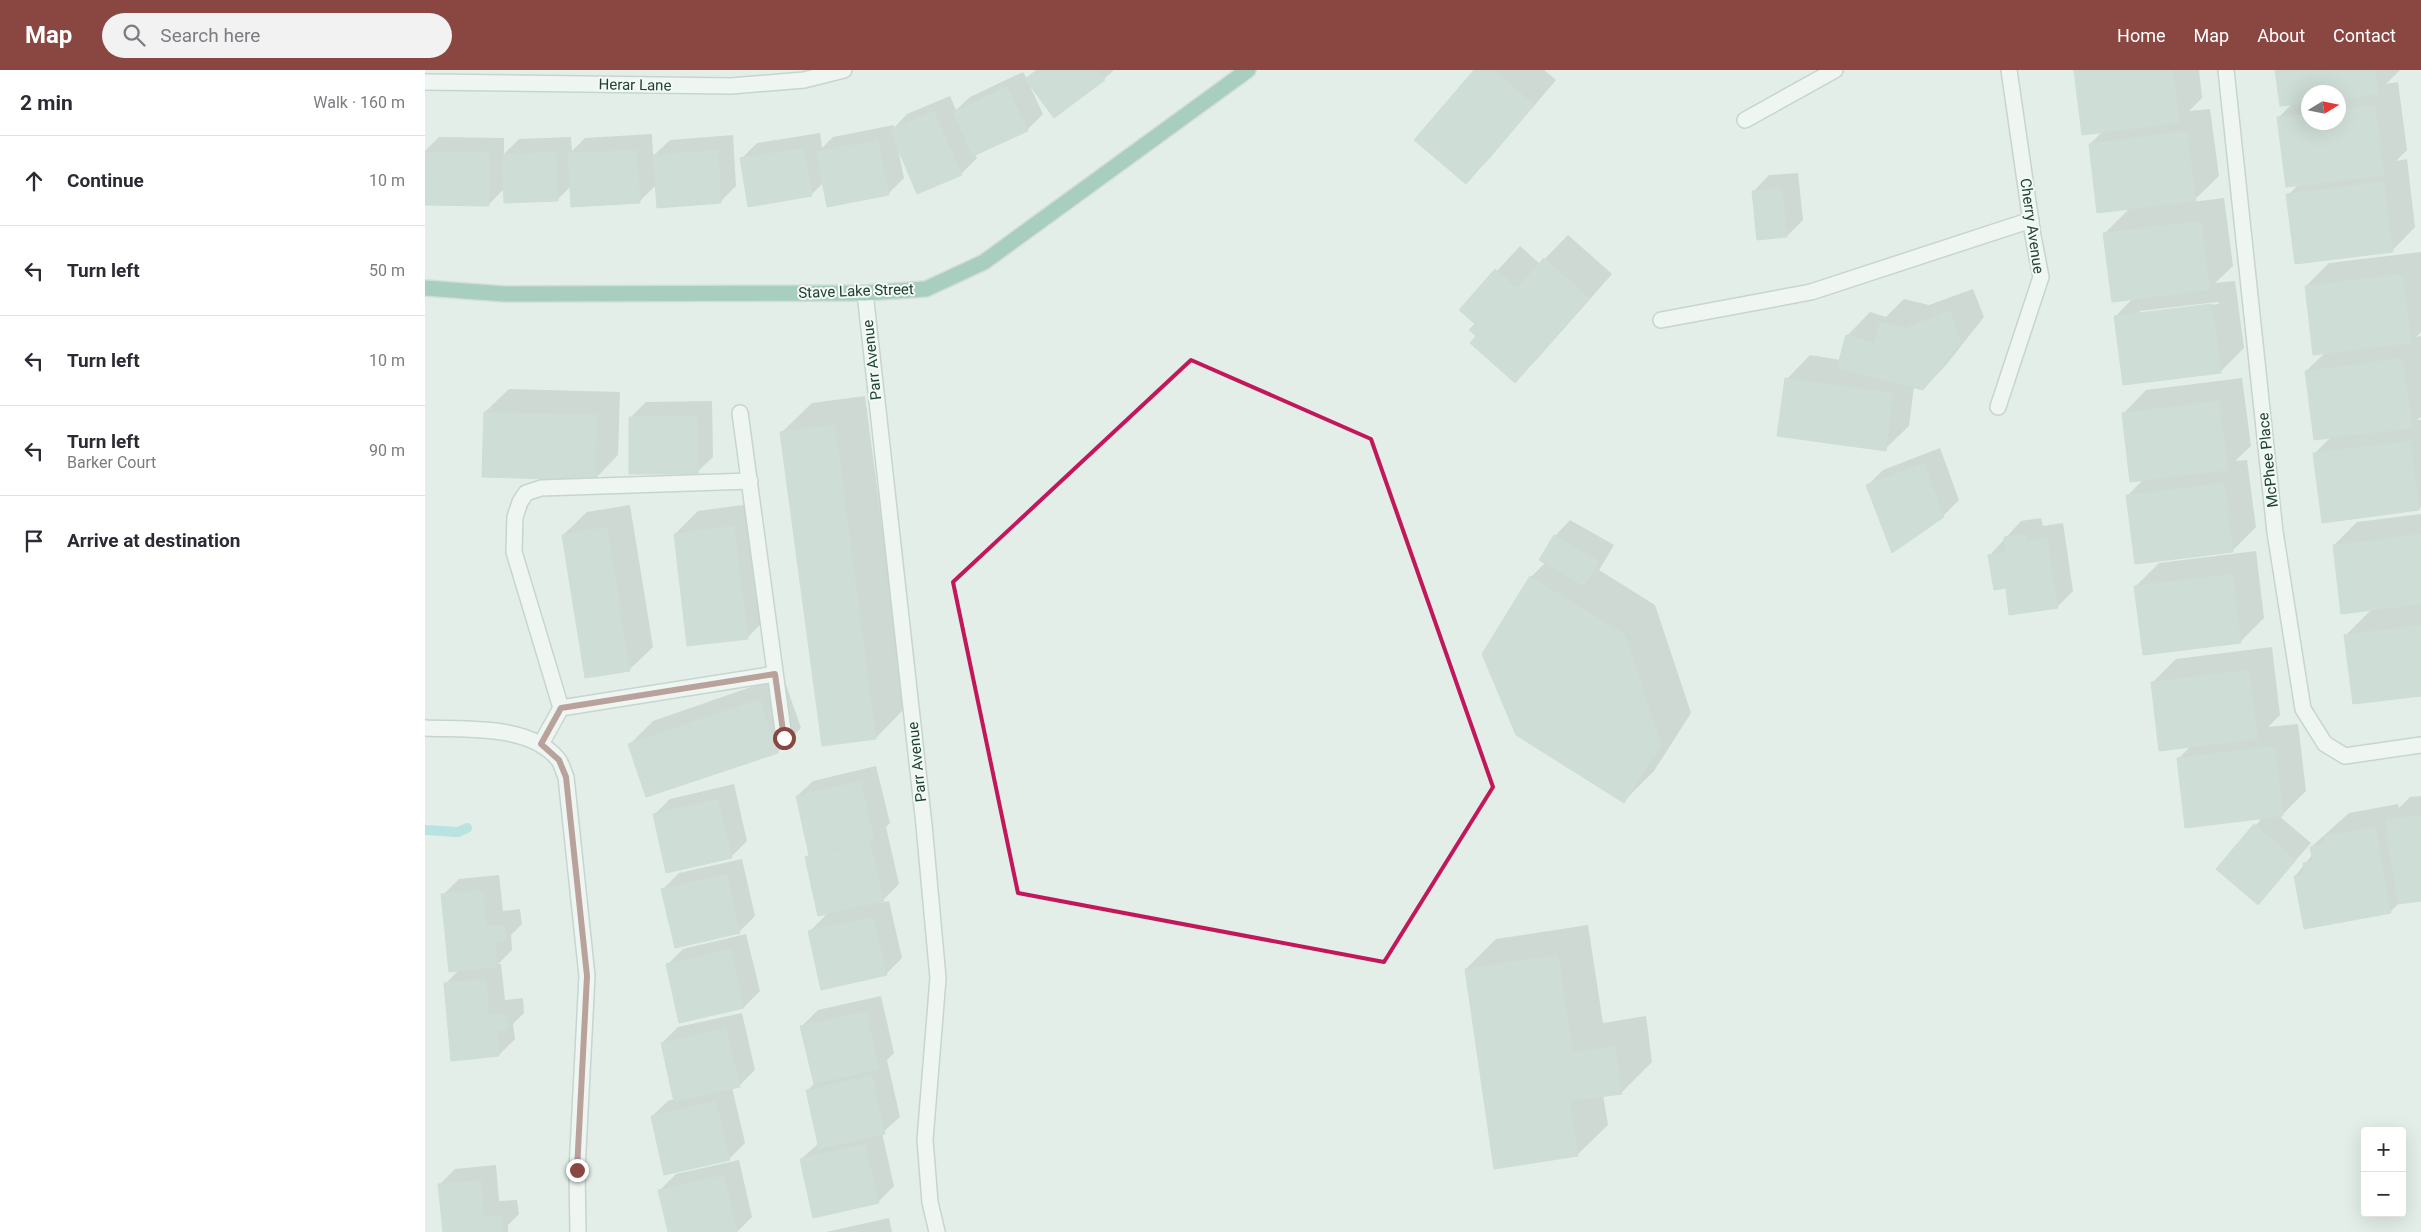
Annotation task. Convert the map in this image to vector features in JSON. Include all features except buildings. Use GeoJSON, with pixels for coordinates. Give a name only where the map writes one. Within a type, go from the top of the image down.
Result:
{"type":"FeatureCollection","features":[{"type":"Feature","properties":{"kind":"main road","name":"Stave Lake Street"},"geometry":{"type":"LineString","coordinates":[[425,288],[505,294],[865,292],[926,289],[984,262],[1248,70]]}},
{"type":"Feature","properties":{"kind":"street","name":"Herar Lane"},"geometry":{"type":"LineString","coordinates":[[425,82],[731,86],[804,80],[845,70]]}},
{"type":"Feature","properties":{"kind":"street"},"geometry":{"type":"LineString","coordinates":[[1745,120],[1835,70]]}},
{"type":"Feature","properties":{"kind":"street","name":"Cherry Avenue"},"geometry":{"type":"LineString","coordinates":[[1998,407],[2041,277],[2009,70]]}},
{"type":"Feature","properties":{"kind":"street","name":"McPhee Place"},"geometry":{"type":"LineString","coordinates":[[2226,70],[2275,532],[2303,709],[2325,744],[2345,756],[2421,746]]}},
{"type":"Feature","properties":{"kind":"street"},"geometry":{"type":"LineString","coordinates":[[1661,320],[1811,292],[2031,220]]}},
{"type":"Feature","properties":{"kind":"street","name":"Parr Avenue"},"geometry":{"type":"LineString","coordinates":[[865,292],[938,978],[925,1140],[930,1202],[937,1232]]}},
{"type":"Feature","properties":{"kind":"street"},"geometry":{"type":"LineString","coordinates":[[740,413],[784,738]]}},
{"type":"Feature","properties":{"kind":"street"},"geometry":{"type":"LineString","coordinates":[[541,744],[561,708],[514,552],[515,517],[520,502],[526,493],[541,488],[750,481]]}},
{"type":"Feature","properties":{"kind":"street"},"geometry":{"type":"LineString","coordinates":[[561,708],[775,674]]}},
{"type":"Feature","properties":{"kind":"street"},"geometry":{"type":"LineString","coordinates":[[425,728],[514,733],[541,744],[559,760],[566,777],[587,976],[577,1170],[578,1232]]}},
{"type":"Feature","properties":{"kind":"highlighted area"},"geometry":{"type":"Polygon","coordinates":[[[1191,360],[1371,439],[1493,787],[1384,962],[1018,893],[953,582],[1191,360]]]}},
{"type":"Feature","properties":{"kind":"waterway"},"geometry":{"type":"LineString","coordinates":[[425,830],[458,832],[467,828]]}},
{"type":"Feature","properties":{"kind":"route"},"geometry":{"type":"LineString","coordinates":[[577,1170],[587,976],[566,777],[559,760],[541,744],[561,708],[775,674],[784,738]]}}]}
